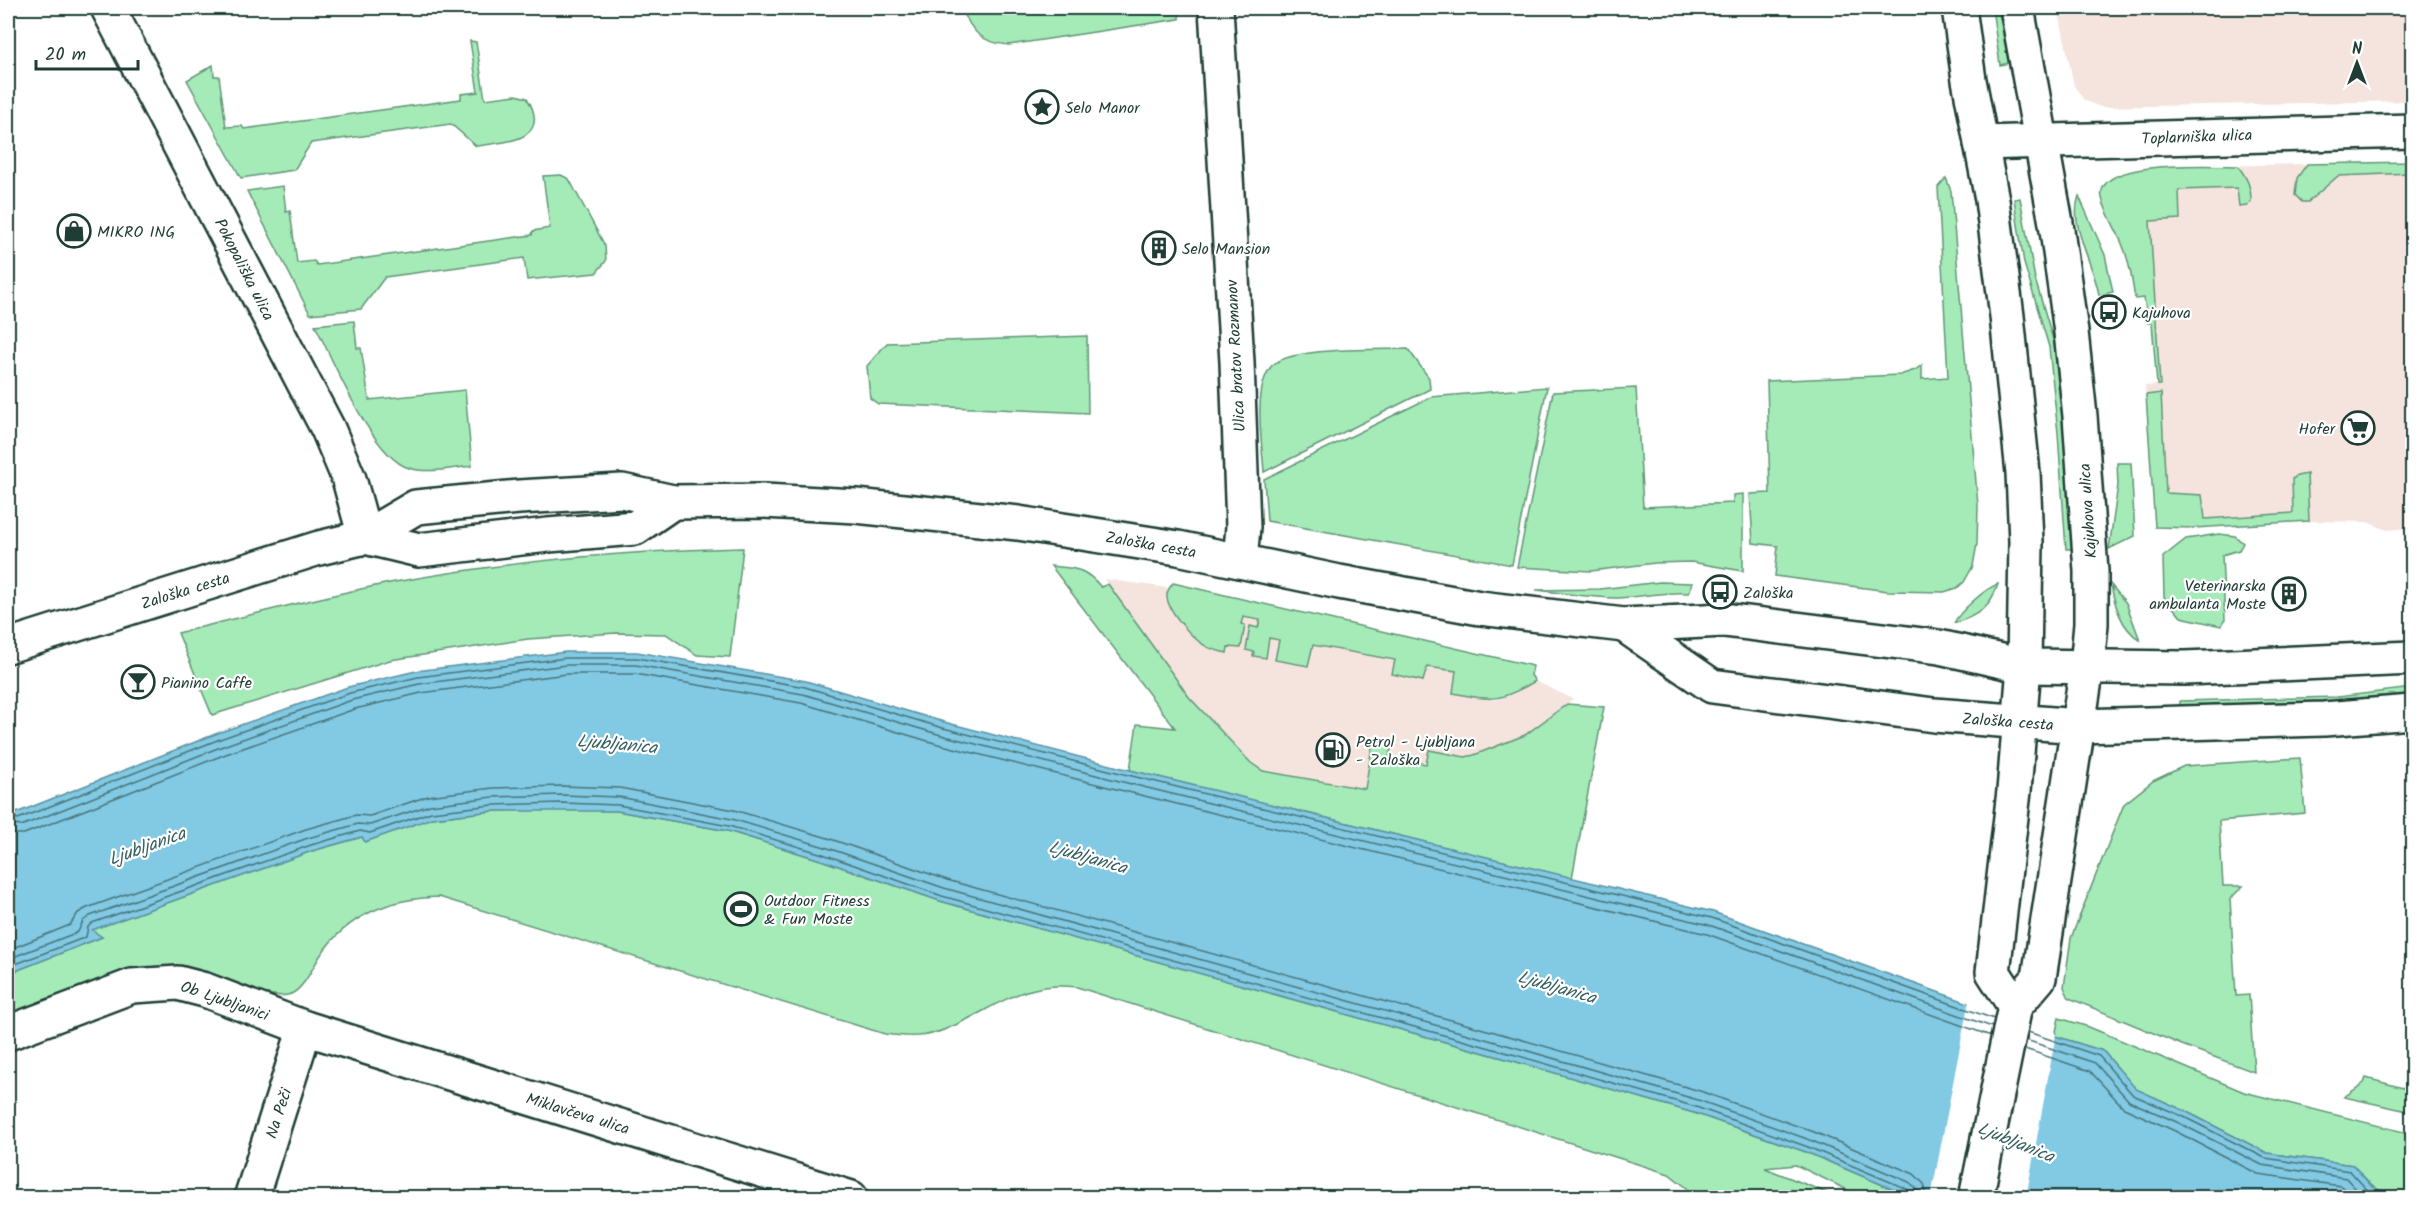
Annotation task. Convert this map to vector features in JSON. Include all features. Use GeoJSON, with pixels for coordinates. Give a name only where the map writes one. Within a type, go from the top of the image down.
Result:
{"type":"FeatureCollection","features":[{"type":"Feature","properties":{"kind":"main road","name":"Pokopališka ulica"},"geometry":{"type":"LineString","coordinates":[[108,8],[328,429],[349,479],[365,537]]}},
{"type":"Feature","properties":{"kind":"main road","name":"Ulica bratov Rozmanov"},"geometry":{"type":"LineString","coordinates":[[1216,8],[1237,362],[1242,527],[1240,561]]}},
{"type":"Feature","properties":{"kind":"main road"},"geometry":{"type":"LineString","coordinates":[[1959,8],[1969,80],[1992,200],[2007,316],[2023,473],[2026,542],[2024,666],[2014,791],[1993,972],[2015,1006]]}},
{"type":"Feature","properties":{"kind":"main road","name":"Kajuhova ulica"},"geometry":{"type":"LineString","coordinates":[[1976,1197],[2015,1006],[2039,978],[2079,726],[2091,624],[2091,571],[2080,416],[2056,223],[2017,8]]}},
{"type":"Feature","properties":{"kind":"main road","name":"Toplarniška ulica"},"geometry":{"type":"LineString","coordinates":[[1981,143],[2412,131]]}},
{"type":"Feature","properties":{"kind":"main road","name":"Zaloška cesta"},"geometry":{"type":"LineString","coordinates":[[8,646],[320,548],[365,537],[416,507],[519,497],[622,491],[673,502],[764,501],[935,514],[1124,539],[1480,608],[1624,625],[1724,620],[1939,647],[2024,666],[2208,667],[2412,658]]}},
{"type":"Feature","properties":{"kind":"main road","name":"Zaloška cesta"},"geometry":{"type":"LineString","coordinates":[[365,537],[420,550],[548,535],[635,528],[673,502]]}},
{"type":"Feature","properties":{"kind":"main road","name":"Zaloška cesta"},"geometry":{"type":"LineString","coordinates":[[1624,625],[1712,686],[1827,702],[2019,723],[2079,726],[2324,719],[2412,712]]}},
{"type":"Feature","properties":{"kind":"main road","name":"Ob Ljubljanici"},"geometry":{"type":"LineString","coordinates":[[8,1033],[132,986],[164,982],[205,990],[305,1028]]}},
{"type":"Feature","properties":{"kind":"main road","name":"Na Peči"},"geometry":{"type":"LineString","coordinates":[[252,1197],[305,1028]]}},
{"type":"Feature","properties":{"kind":"main road","name":"Miklavčeva ulica"},"geometry":{"type":"LineString","coordinates":[[305,1028],[851,1197]]}},
{"type":"Feature","properties":{"kind":"shaded area"},"geometry":{"type":"Polygon","coordinates":[[[2058,8],[2412,8],[2412,101],[2100,107],[2084,100],[2074,86],[2058,8]]]}},
{"type":"Feature","properties":{"kind":"shaded area","name":"Hofer"},"geometry":{"type":"Polygon","coordinates":[[[2412,162],[2412,528],[2387,530],[2367,522],[2309,521],[2194,528],[2155,527],[2145,386],[2157,385],[2152,323],[2148,323],[2144,298],[2135,299],[2128,261],[2102,198],[2103,187],[2107,181],[2113,176],[2153,167],[2412,162]]]}},
{"type":"Feature","properties":{"kind":"shaded area"},"geometry":{"type":"Polygon","coordinates":[[[1104,579],[1168,588],[1166,593],[1190,633],[1203,645],[1215,651],[1227,652],[1228,647],[1245,625],[1241,624],[1243,617],[1260,620],[1258,628],[1251,627],[1247,650],[1254,652],[1254,655],[1266,658],[1269,638],[1279,640],[1276,660],[1308,666],[1313,645],[1395,660],[1393,674],[1423,681],[1426,666],[1457,671],[1453,694],[1495,700],[1514,694],[1535,681],[1573,699],[1525,735],[1474,755],[1465,757],[1429,750],[1426,764],[1389,758],[1365,789],[1263,771],[1251,763],[1189,697],[1104,579]]]}},
{"type":"Feature","properties":{"kind":"green space"},"geometry":{"type":"Polygon","coordinates":[[[962,8],[1180,8],[1179,19],[1009,45],[992,42],[979,35],[969,24],[962,8]]]}},
{"type":"Feature","properties":{"kind":"green space"},"geometry":{"type":"Polygon","coordinates":[[[1992,8],[1999,8],[2009,63],[2000,65],[1992,8]]]}},
{"type":"Feature","properties":{"kind":"green space"},"geometry":{"type":"Polygon","coordinates":[[[470,41],[476,42],[485,99],[516,95],[527,98],[533,112],[534,123],[530,131],[522,137],[476,146],[451,124],[311,143],[294,170],[241,178],[187,80],[213,65],[214,76],[219,76],[226,127],[242,126],[244,129],[461,99],[461,94],[478,92],[470,41]]]}},
{"type":"Feature","properties":{"kind":"green space"},"geometry":{"type":"Polygon","coordinates":[[[2412,162],[2412,173],[2338,176],[2308,202],[2302,202],[2295,195],[2297,178],[2307,164],[2412,162]]]}},
{"type":"Feature","properties":{"kind":"green space"},"geometry":{"type":"Polygon","coordinates":[[[2182,166],[2238,166],[2249,186],[2251,201],[2247,206],[2239,207],[2237,188],[2179,190],[2180,219],[2150,221],[2160,385],[2157,385],[2152,323],[2148,323],[2144,298],[2135,299],[2126,255],[2102,198],[2104,185],[2116,176],[2135,170],[2182,166]]]}},
{"type":"Feature","properties":{"kind":"green space"},"geometry":{"type":"Polygon","coordinates":[[[561,175],[569,179],[605,246],[606,261],[596,273],[527,280],[524,258],[385,277],[361,309],[310,314],[247,191],[283,186],[286,212],[290,211],[297,263],[314,261],[317,265],[532,235],[533,231],[550,228],[543,176],[561,175]]]}},
{"type":"Feature","properties":{"kind":"green space"},"geometry":{"type":"Polygon","coordinates":[[[1946,178],[1951,191],[1978,506],[1977,544],[1973,566],[1964,582],[1957,588],[1944,592],[1888,591],[1775,576],[1778,546],[1753,543],[1750,494],[1770,493],[1767,381],[1900,375],[1922,365],[1922,379],[1948,377],[1938,187],[1946,178]]]}},
{"type":"Feature","properties":{"kind":"green space"},"geometry":{"type":"Polygon","coordinates":[[[2079,196],[2105,255],[2113,292],[2099,295],[2079,232],[2076,207],[2079,196]]]}},
{"type":"Feature","properties":{"kind":"green space"},"geometry":{"type":"Polygon","coordinates":[[[2020,198],[2035,279],[2055,346],[2065,434],[2072,549],[2066,549],[2049,347],[2024,263],[2014,199],[2020,198]]]}},
{"type":"Feature","properties":{"kind":"green space"},"geometry":{"type":"Polygon","coordinates":[[[354,321],[357,348],[361,348],[369,400],[465,390],[472,466],[416,470],[395,460],[381,446],[355,406],[315,325],[354,321]]]}},
{"type":"Feature","properties":{"kind":"green space"},"geometry":{"type":"Polygon","coordinates":[[[1087,336],[1088,413],[878,404],[870,398],[867,366],[887,343],[1087,336]]]}},
{"type":"Feature","properties":{"kind":"green space"},"geometry":{"type":"Polygon","coordinates":[[[1408,349],[1429,378],[1430,389],[1264,472],[1260,404],[1265,378],[1270,368],[1279,361],[1313,353],[1408,349]]]}},
{"type":"Feature","properties":{"kind":"green space"},"geometry":{"type":"Polygon","coordinates":[[[1547,387],[1512,565],[1267,521],[1264,479],[1431,397],[1547,387]]]}},
{"type":"Feature","properties":{"kind":"green space"},"geometry":{"type":"Polygon","coordinates":[[[1636,388],[1643,507],[1733,503],[1733,495],[1743,494],[1743,571],[1691,562],[1655,563],[1591,571],[1517,567],[1553,392],[1636,388]]]}},
{"type":"Feature","properties":{"kind":"green space"},"geometry":{"type":"Polygon","coordinates":[[[2161,393],[2166,493],[2202,495],[2205,519],[2293,513],[2292,479],[2307,474],[2309,521],[2194,528],[2155,527],[2146,395],[2161,393]]]}},
{"type":"Feature","properties":{"kind":"green space"},"geometry":{"type":"Polygon","coordinates":[[[2117,463],[2131,463],[2135,536],[2109,549],[2118,485],[2117,463]]]}},
{"type":"Feature","properties":{"kind":"green space"},"geometry":{"type":"Polygon","coordinates":[[[2219,534],[2235,536],[2243,543],[2239,550],[2222,555],[2225,620],[2221,626],[2181,617],[2164,597],[2163,557],[2186,539],[2219,534]]]}},
{"type":"Feature","properties":{"kind":"green space"},"geometry":{"type":"Polygon","coordinates":[[[743,548],[730,657],[697,655],[666,634],[616,633],[528,639],[390,660],[212,715],[178,633],[340,593],[481,568],[568,558],[743,548]]]}},
{"type":"Feature","properties":{"kind":"green space"},"geometry":{"type":"Polygon","coordinates":[[[1051,566],[1084,572],[1101,587],[1108,584],[1189,697],[1251,763],[1263,771],[1365,789],[1373,740],[1392,743],[1389,758],[1426,764],[1429,750],[1465,757],[1525,735],[1567,704],[1604,707],[1572,878],[1130,770],[1137,724],[1175,728],[1051,566]]]}},
{"type":"Feature","properties":{"kind":"green space"},"geometry":{"type":"Polygon","coordinates":[[[1660,582],[1692,583],[1689,593],[1619,598],[1536,590],[1600,589],[1660,582]]]}},
{"type":"Feature","properties":{"kind":"green space"},"geometry":{"type":"Polygon","coordinates":[[[1173,583],[1533,666],[1531,675],[1535,681],[1513,693],[1487,698],[1453,693],[1456,671],[1427,667],[1423,681],[1392,674],[1395,660],[1313,645],[1308,666],[1275,660],[1279,640],[1269,638],[1266,658],[1253,656],[1254,652],[1246,650],[1250,626],[1258,628],[1260,620],[1243,617],[1241,624],[1245,625],[1241,648],[1228,647],[1227,653],[1215,650],[1199,641],[1175,615],[1167,595],[1173,583]]]}},
{"type":"Feature","properties":{"kind":"green space"},"geometry":{"type":"Polygon","coordinates":[[[1998,584],[1991,599],[1982,610],[1954,623],[1974,600],[1998,584]]]}},
{"type":"Feature","properties":{"kind":"green space"},"geometry":{"type":"Polygon","coordinates":[[[2111,585],[2126,603],[2140,640],[2124,623],[2111,585]]]}},
{"type":"Feature","properties":{"kind":"green space"},"geometry":{"type":"Polygon","coordinates":[[[2412,688],[2412,695],[2289,704],[2180,706],[2180,701],[2337,697],[2412,688]]]}},
{"type":"Feature","properties":{"kind":"green space"},"geometry":{"type":"Polygon","coordinates":[[[2300,758],[2305,813],[2219,821],[2223,886],[2243,886],[2230,899],[2236,996],[2249,995],[2254,1072],[2069,998],[2064,987],[2071,938],[2124,804],[2153,781],[2184,766],[2300,758]]]}},
{"type":"Feature","properties":{"kind":"green space"},"geometry":{"type":"Polygon","coordinates":[[[562,809],[617,811],[728,831],[940,901],[1694,1113],[1806,1152],[1911,1197],[1862,1197],[1796,1165],[1765,1168],[1837,1197],[1692,1197],[1687,1188],[1669,1174],[1077,987],[1037,988],[929,1035],[885,1034],[439,897],[387,905],[357,920],[331,942],[301,986],[293,993],[265,994],[189,971],[149,968],[8,1018],[8,974],[102,937],[91,930],[312,851],[362,837],[365,841],[432,818],[493,811],[562,809]]]}},
{"type":"Feature","properties":{"kind":"green space"},"geometry":{"type":"Polygon","coordinates":[[[2059,1018],[2089,1027],[2244,1092],[2412,1134],[2412,1197],[2401,1197],[2378,1190],[2353,1165],[2267,1153],[2136,1089],[2103,1051],[2055,1036],[2059,1018]]]}},
{"type":"Feature","properties":{"kind":"green space"},"geometry":{"type":"Polygon","coordinates":[[[2366,1078],[2403,1088],[2412,1084],[2412,1112],[2344,1097],[2364,1083],[2366,1078]]]}},
{"type":"Feature","properties":{"kind":"water","name":"Ljubljanica"},"geometry":{"type":"Polygon","coordinates":[[[566,652],[637,652],[806,681],[944,722],[1130,770],[1713,912],[2055,1036],[2103,1051],[2136,1089],[2267,1153],[2353,1165],[2375,1190],[2395,1197],[1911,1197],[1806,1152],[1694,1113],[940,901],[728,831],[617,811],[493,811],[432,818],[365,842],[362,837],[312,851],[92,930],[102,937],[8,974],[8,811],[12,809],[16,813],[218,733],[348,687],[416,671],[566,652]]]}},
{"type":"Feature","properties":{"kind":"pier"},"geometry":{"type":"Polygon","coordinates":[[[1969,1000],[2056,1034],[2026,1198],[1931,1197],[1969,1000]]]}},
{"type":"Feature","properties":{"kind":"place","name":"Selo Manor"},"geometry":{"type":"Point","coordinates":[1042,107]}},
{"type":"Feature","properties":{"kind":"place","name":"MIKRO ING"},"geometry":{"type":"Point","coordinates":[74,231]}},
{"type":"Feature","properties":{"kind":"place","name":"Selo Mansion"},"geometry":{"type":"Point","coordinates":[1159,248]}},
{"type":"Feature","properties":{"kind":"place","name":"Kajuhova"},"geometry":{"type":"Point","coordinates":[2109,312]}},
{"type":"Feature","properties":{"kind":"place","name":"Hofer"},"geometry":{"type":"Point","coordinates":[2358,428]}},
{"type":"Feature","properties":{"kind":"place","name":"Zaloška"},"geometry":{"type":"Point","coordinates":[1720,592]}},
{"type":"Feature","properties":{"kind":"place","name":"Veterinarska ambulanta Moste"},"geometry":{"type":"Point","coordinates":[2289,594]}},
{"type":"Feature","properties":{"kind":"place","name":"Pianino Caffe"},"geometry":{"type":"Point","coordinates":[138,682]}},
{"type":"Feature","properties":{"kind":"place","name":"Petrol - Ljubljana - Zaloška"},"geometry":{"type":"Point","coordinates":[1333,750]}},
{"type":"Feature","properties":{"kind":"place","name":"Outdoor Fitness & Fun Moste"},"geometry":{"type":"Point","coordinates":[741,909]}}]}
